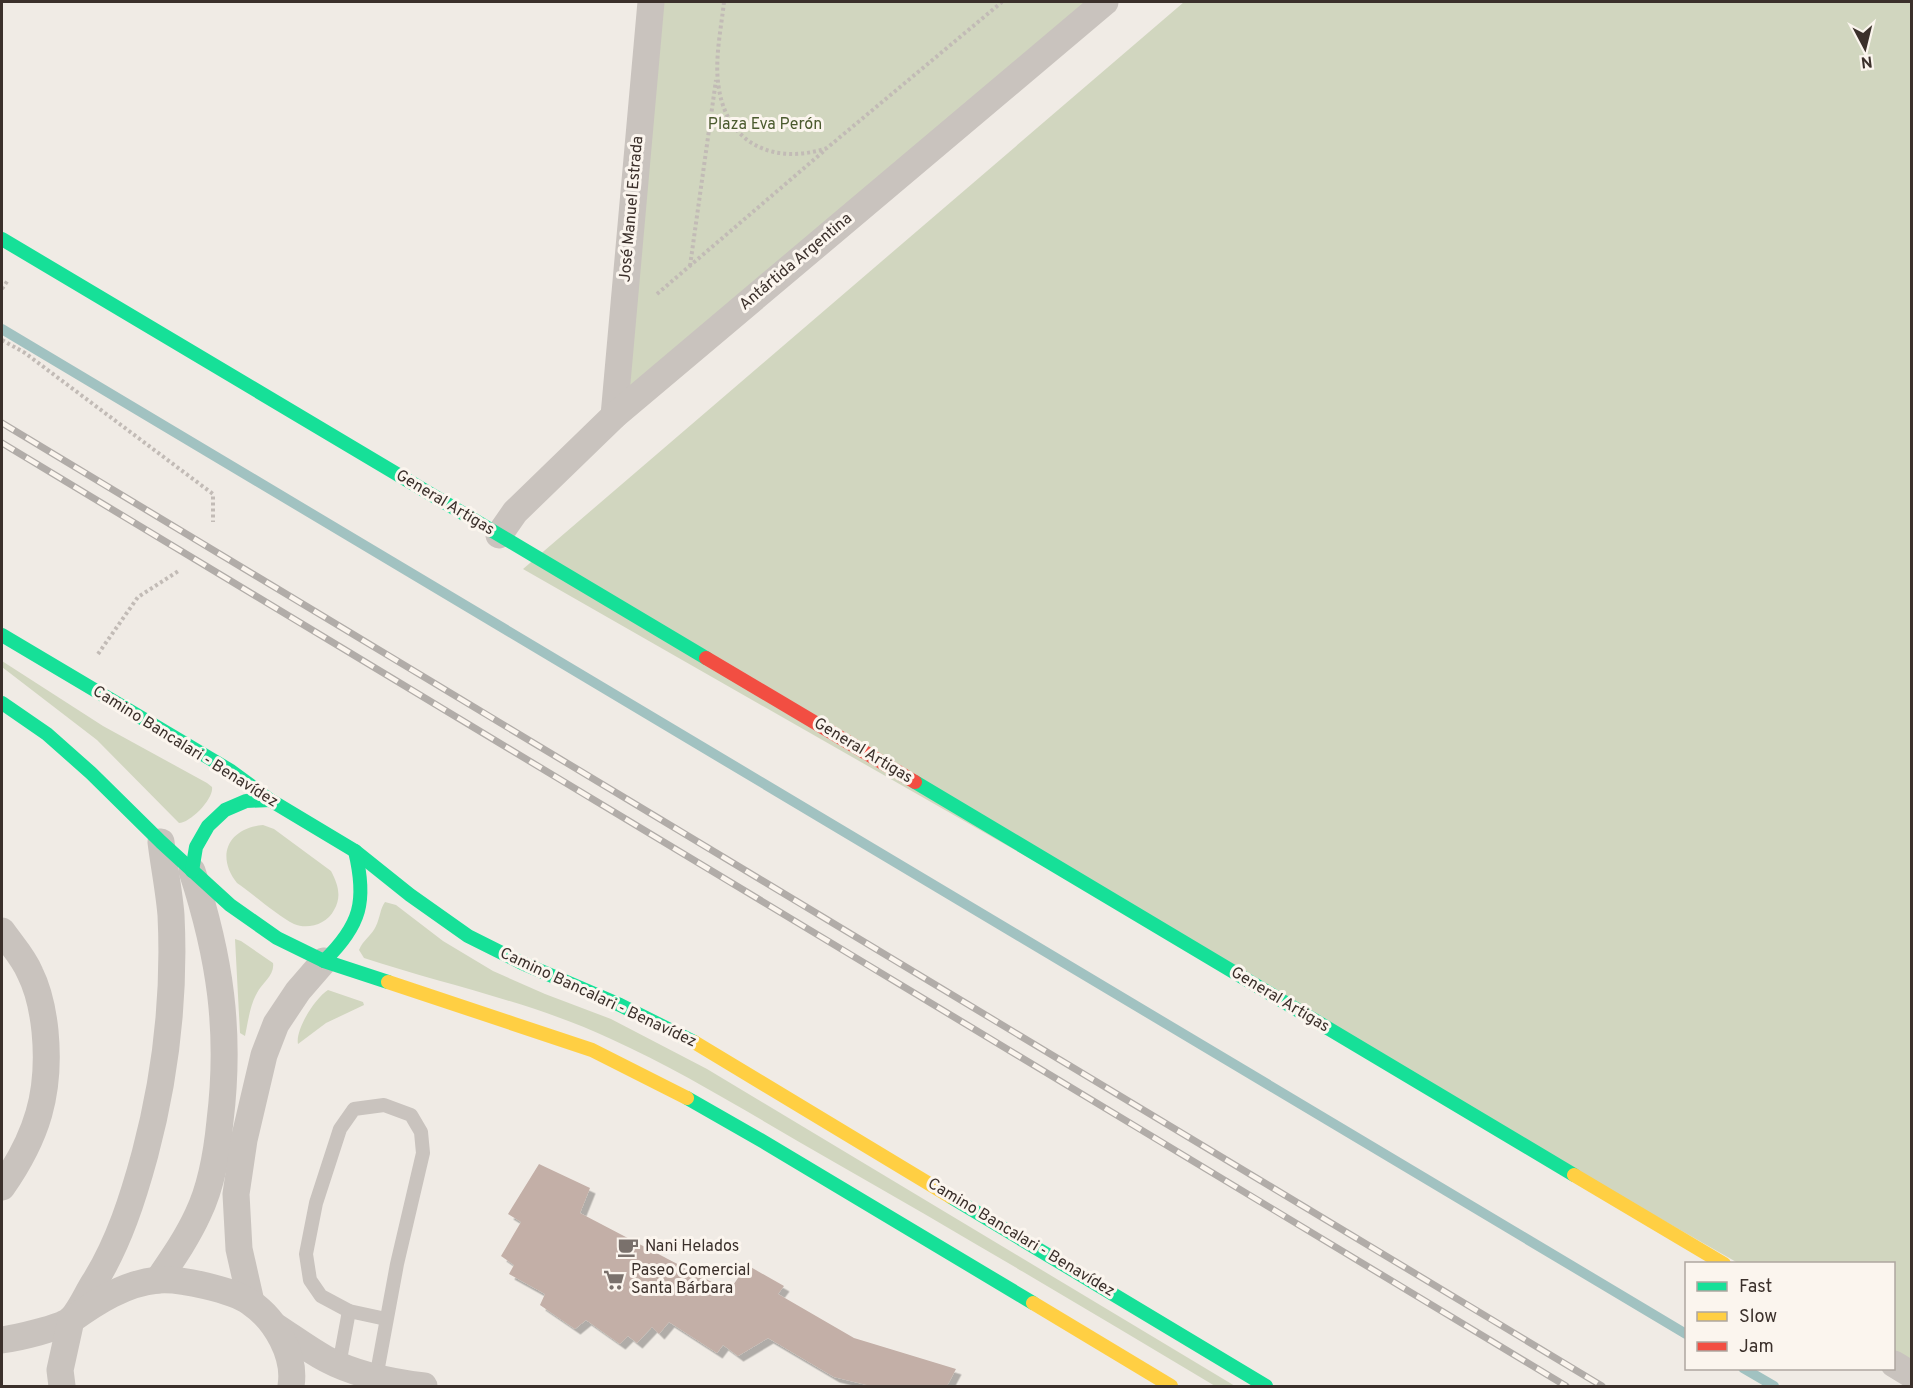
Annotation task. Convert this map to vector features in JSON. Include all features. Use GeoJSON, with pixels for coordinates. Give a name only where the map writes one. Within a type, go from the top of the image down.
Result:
{"type":"FeatureCollection","features":[{"type":"Feature","properties":{"kind":"main road","name":"General Artigas"},"geometry":{"type":"LineString","coordinates":[[2,239],[1722,1262]]}},
{"type":"Feature","properties":{"kind":"main road","name":"Camino Bancalari - Benavídez"},"geometry":{"type":"LineString","coordinates":[[2,635],[231,771],[270,800],[355,851],[410,895],[468,936],[522,963],[620,1005],[690,1040],[1266,1386]]}},
{"type":"Feature","properties":{"kind":"main road"},"geometry":{"type":"LineString","coordinates":[[2,703],[47,734],[230,905],[277,938],[324,961],[592,1050],[621,1063],[693,1100],[775,1148],[1171,1386]]}},
{"type":"Feature","properties":{"kind":"main road"},"geometry":{"type":"LineString","coordinates":[[192,871],[196,846],[208,826],[225,810],[246,801],[270,800]]}},
{"type":"Feature","properties":{"kind":"main road"},"geometry":{"type":"LineString","coordinates":[[324,961],[343,944],[356,923],[362,899],[362,875],[355,851]]}},
{"type":"Feature","properties":{"kind":"street","name":"José Manuel Estrada"},"geometry":{"type":"LineString","coordinates":[[614,416],[651,2]]}},
{"type":"Feature","properties":{"kind":"street","name":"Antártida Argentina"},"geometry":{"type":"LineString","coordinates":[[499,535],[515,512],[614,416],[1105,2]]}},
{"type":"Feature","properties":{"kind":"street"},"geometry":{"type":"LineString","coordinates":[[62,1386],[60,1370],[71,1320],[104,1267],[122,1228],[137,1185],[153,1124],[166,1054],[172,983],[171,913],[161,842]]}},
{"type":"Feature","properties":{"kind":"street"},"geometry":{"type":"LineString","coordinates":[[158,1280],[181,1247],[199,1212],[212,1174],[224,1091],[223,1001],[206,913],[192,871]]}},
{"type":"Feature","properties":{"kind":"street"},"geometry":{"type":"LineString","coordinates":[[2,931],[30,972],[43,1013],[48,1059],[46,1085],[40,1113],[29,1141],[2,1187]]}},
{"type":"Feature","properties":{"kind":"street"},"geometry":{"type":"LineString","coordinates":[[251,1302],[239,1248],[236,1194],[244,1140],[264,1055],[276,1024],[298,992],[324,961]]}},
{"type":"Feature","properties":{"kind":"street"},"geometry":{"type":"LineString","coordinates":[[2,1340],[52,1328],[71,1320],[100,1299],[132,1286],[158,1280],[188,1282],[216,1289],[251,1302],[275,1326],[326,1358],[374,1382],[424,1386]]}},
{"type":"Feature","properties":{"kind":"street"},"geometry":{"type":"LineString","coordinates":[[275,1326],[289,1357],[291,1386]]}},
{"type":"Feature","properties":{"kind":"street"},"geometry":{"type":"LineString","coordinates":[[1895,1365],[1911,1375]]}},
{"type":"Feature","properties":{"kind":"lane"},"geometry":{"type":"LineString","coordinates":[[374,1382],[423,1153],[421,1131],[411,1115],[384,1105],[354,1109],[340,1128],[316,1203],[306,1254],[310,1280],[321,1296],[349,1311],[386,1319]]}},
{"type":"Feature","properties":{"kind":"lane"},"geometry":{"type":"LineString","coordinates":[[339,1365],[349,1311]]}},
{"type":"Feature","properties":{"kind":"path"},"geometry":{"type":"LineString","coordinates":[[690,266],[724,2]]}},
{"type":"Feature","properties":{"kind":"path"},"geometry":{"type":"LineString","coordinates":[[622,324],[1002,2]]}},
{"type":"Feature","properties":{"kind":"path"},"geometry":{"type":"LineString","coordinates":[[717,70],[724,109],[735,129],[752,144],[769,152],[788,155],[808,155],[827,148]]}},
{"type":"Feature","properties":{"kind":"path"},"geometry":{"type":"LineString","coordinates":[[2,340],[25,353],[213,494],[213,522]]}},
{"type":"Feature","properties":{"kind":"path"},"geometry":{"type":"LineString","coordinates":[[98,654],[138,597],[180,570]]}},
{"type":"Feature","properties":{"kind":"green space","name":"Plaza Eva Perón"},"geometry":{"type":"Polygon","coordinates":[[[651,2],[1105,2],[614,416],[651,2]]]}},
{"type":"Feature","properties":{"kind":"green space"},"geometry":{"type":"Polygon","coordinates":[[[1184,2],[1911,2],[1911,1363],[1895,1354],[1895,1262],[1736,1262],[523,569],[1184,2]]]}},
{"type":"Feature","properties":{"kind":"green space"},"geometry":{"type":"Polygon","coordinates":[[[2,661],[103,726],[207,783],[212,787],[212,792],[205,804],[189,819],[179,823],[97,740],[2,667],[2,661]]]}},
{"type":"Feature","properties":{"kind":"green space"},"geometry":{"type":"Polygon","coordinates":[[[263,825],[274,829],[331,871],[337,886],[338,900],[327,919],[311,926],[294,924],[237,883],[230,873],[227,853],[234,837],[251,827],[263,825]]]}},
{"type":"Feature","properties":{"kind":"green space"},"geometry":{"type":"Polygon","coordinates":[[[385,902],[396,905],[443,941],[493,971],[611,1019],[707,1069],[1235,1386],[1215,1386],[930,1217],[724,1098],[640,1053],[551,1015],[364,958],[359,950],[374,929],[385,902]]]}},
{"type":"Feature","properties":{"kind":"green space"},"geometry":{"type":"Polygon","coordinates":[[[235,939],[273,963],[270,975],[259,989],[253,1003],[245,1036],[240,1033],[235,939]]]}},
{"type":"Feature","properties":{"kind":"green space"},"geometry":{"type":"Polygon","coordinates":[[[328,990],[363,1002],[364,1005],[326,1023],[298,1044],[300,1031],[307,1015],[317,1000],[328,990]]]}},
{"type":"Feature","properties":{"kind":"building","name":"Paseo Comercial Santa Bárbara"},"geometry":{"type":"Polygon","coordinates":[[[539,1164],[590,1188],[580,1213],[729,1291],[747,1265],[784,1286],[778,1294],[854,1338],[956,1369],[947,1386],[871,1386],[834,1377],[768,1338],[738,1356],[723,1345],[717,1353],[669,1322],[659,1334],[652,1327],[637,1343],[628,1336],[620,1344],[586,1320],[575,1329],[540,1305],[545,1294],[509,1274],[514,1265],[501,1256],[521,1222],[508,1214],[539,1164]]]}},
{"type":"Feature","properties":{"kind":"waterway"},"geometry":{"type":"LineString","coordinates":[[2,329],[1685,1333]]}},
{"type":"Feature","properties":{"kind":"waterway"},"geometry":{"type":"LineString","coordinates":[[1746,1370],[1774,1386]]}},
{"type":"Feature","properties":{"kind":"railway"},"geometry":{"type":"LineString","coordinates":[[2,423],[1602,1386]]}},
{"type":"Feature","properties":{"kind":"railway"},"geometry":{"type":"LineString","coordinates":[[2,443],[1566,1386]]}},
{"type":"Feature","properties":{"kind":"traffic: fast"},"geometry":{"type":"LineString","coordinates":[[2,239],[706,658]]}},
{"type":"Feature","properties":{"kind":"traffic: fast"},"geometry":{"type":"LineString","coordinates":[[2,635],[231,771],[270,800],[355,851],[410,895],[468,936],[522,963],[620,1005],[694,1042]]}},
{"type":"Feature","properties":{"kind":"traffic: fast"},"geometry":{"type":"LineString","coordinates":[[2,703],[47,734],[230,905],[277,938],[324,961],[388,982]]}},
{"type":"Feature","properties":{"kind":"traffic: fast"},"geometry":{"type":"LineString","coordinates":[[915,782],[1574,1175]]}},
{"type":"Feature","properties":{"kind":"traffic: fast"},"geometry":{"type":"LineString","coordinates":[[192,871],[196,847],[208,826],[225,810],[246,801],[270,800]]}},
{"type":"Feature","properties":{"kind":"traffic: fast"},"geometry":{"type":"LineString","coordinates":[[324,961],[346,936],[358,911],[360,884],[355,851]]}},
{"type":"Feature","properties":{"kind":"traffic: fast"},"geometry":{"type":"LineString","coordinates":[[687,1098],[1033,1303]]}},
{"type":"Feature","properties":{"kind":"traffic: fast"},"geometry":{"type":"LineString","coordinates":[[951,1197],[1266,1386]]}},
{"type":"Feature","properties":{"kind":"traffic: slow"},"geometry":{"type":"LineString","coordinates":[[388,982],[592,1050],[687,1098]]}},
{"type":"Feature","properties":{"kind":"traffic: slow"},"geometry":{"type":"LineString","coordinates":[[694,1042],[951,1197]]}},
{"type":"Feature","properties":{"kind":"traffic: slow"},"geometry":{"type":"LineString","coordinates":[[1574,1175],[1721,1262]]}},
{"type":"Feature","properties":{"kind":"traffic: slow"},"geometry":{"type":"LineString","coordinates":[[1033,1303],[1171,1386]]}},
{"type":"Feature","properties":{"kind":"traffic: jam"},"geometry":{"type":"LineString","coordinates":[[706,658],[915,782]]}},
{"type":"Feature","properties":{"kind":"place","name":"Nani Helados"},"geometry":{"type":"Point","coordinates":[628,1247]}},
{"type":"Feature","properties":{"kind":"place","name":"Paseo Comercial Santa Bárbara"},"geometry":{"type":"Point","coordinates":[614,1280]}}]}
